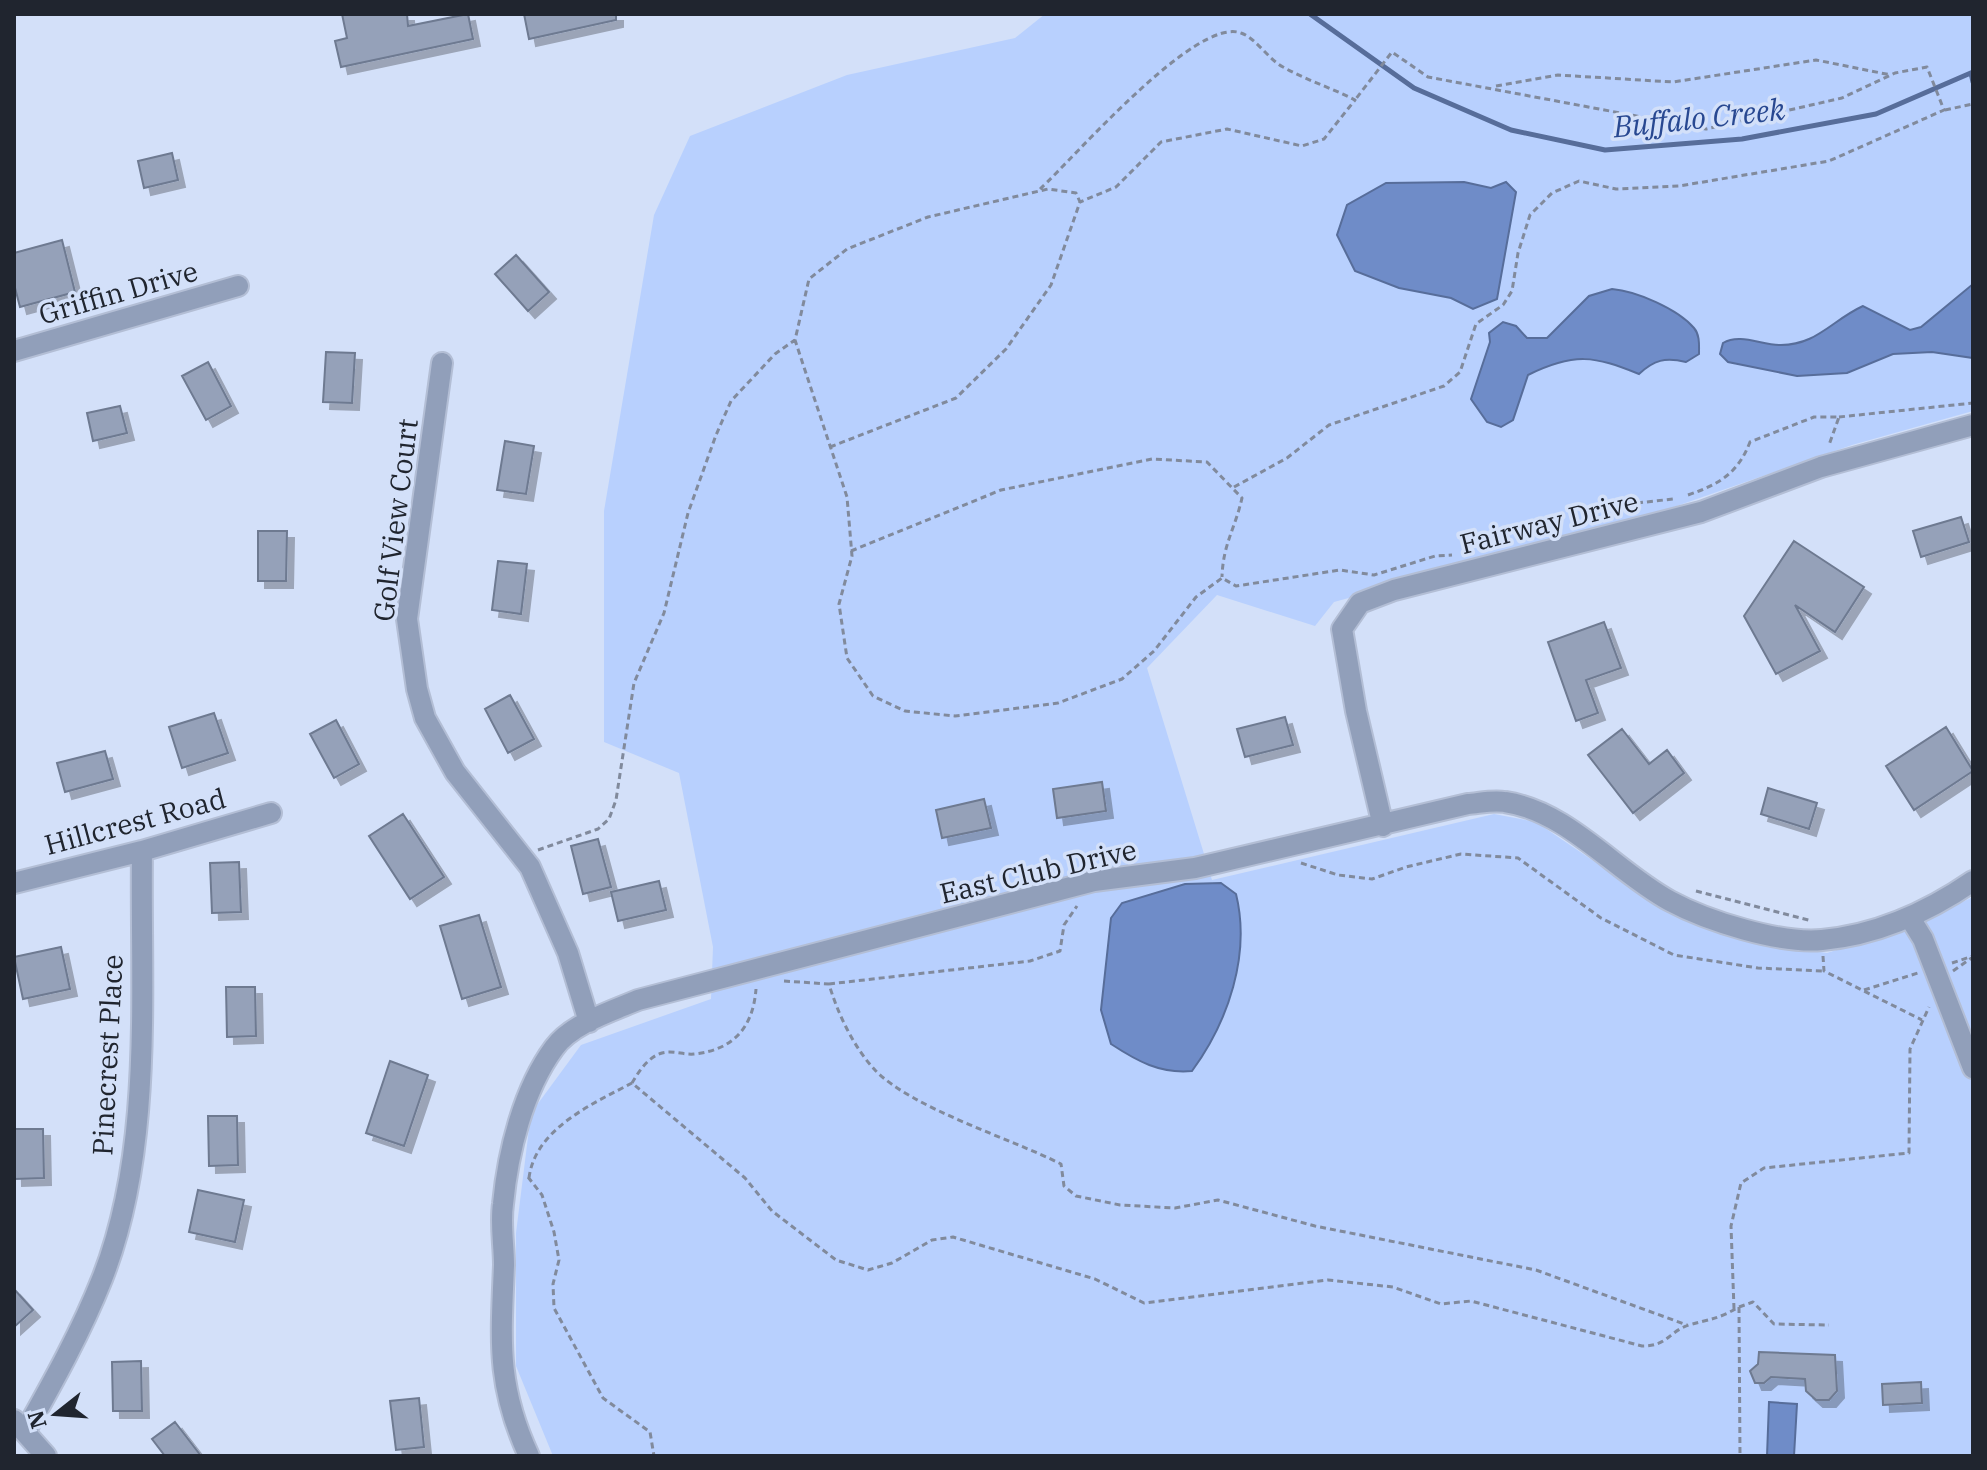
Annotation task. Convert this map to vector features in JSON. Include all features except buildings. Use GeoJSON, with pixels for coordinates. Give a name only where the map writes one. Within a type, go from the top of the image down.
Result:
{"type":"FeatureCollection","features":[{"type":"Feature","properties":{"kind":"street","name":"Griffin Drive"},"geometry":{"type":"LineString","coordinates":[[14,351],[238,286]]}},
{"type":"Feature","properties":{"kind":"street","name":"Golf View Court"},"geometry":{"type":"LineString","coordinates":[[442,363],[407,619],[417,689],[440,748],[530,867],[553,917],[589,1022]]}},
{"type":"Feature","properties":{"kind":"street","name":"Fairway Drive"},"geometry":{"type":"LineString","coordinates":[[1383,826],[1356,711],[1342,629],[1360,603],[1394,590],[1701,512],[1821,467],[1973,425]]}},
{"type":"Feature","properties":{"kind":"street","name":"East Club Drive"},"geometry":{"type":"LineString","coordinates":[[529,1456],[511,1412],[503,1376],[499,1321],[504,1264],[502,1206],[510,1165],[531,1092],[555,1046],[589,1022],[638,1000],[757,974],[1094,881],[1195,868],[1468,804],[1503,801],[1534,810],[1670,901],[1770,935],[1821,941],[1910,918],[1973,881]]}},
{"type":"Feature","properties":{"kind":"street","name":"Hillcrest Road"},"geometry":{"type":"LineString","coordinates":[[14,883],[142,851],[271,813]]}},
{"type":"Feature","properties":{"kind":"street","name":"Pinecrest Place"},"geometry":{"type":"LineString","coordinates":[[20,1426],[64,1362],[103,1278],[124,1204],[138,1125],[142,851]]}},
{"type":"Feature","properties":{"kind":"street"},"geometry":{"type":"LineString","coordinates":[[1910,918],[1923,939],[1973,1068]]}},
{"type":"Feature","properties":{"kind":"street"},"geometry":{"type":"LineString","coordinates":[[20,1426],[46,1456]]}},
{"type":"Feature","properties":{"kind":"path"},"geometry":{"type":"LineString","coordinates":[[1037,191],[1071,160],[1102,122],[1166,68],[1219,31],[1242,33],[1282,67],[1355,100]]}},
{"type":"Feature","properties":{"kind":"path"},"geometry":{"type":"LineString","coordinates":[[1080,202],[1116,187],[1161,142],[1227,129],[1302,146],[1324,139],[1392,52],[1428,77],[1706,129],[1842,98],[1891,75],[1927,67],[1944,110]]}},
{"type":"Feature","properties":{"kind":"path"},"geometry":{"type":"LineString","coordinates":[[1492,87],[1558,75],[1673,82],[1816,60],[1891,75]]}},
{"type":"Feature","properties":{"kind":"path"},"geometry":{"type":"LineString","coordinates":[[1234,487],[1287,458],[1329,425],[1444,386],[1460,372],[1476,324],[1503,305],[1512,291],[1518,253],[1530,215],[1552,193],[1579,181],[1616,189],[1679,186],[1829,161],[1944,110],[1973,104]]}},
{"type":"Feature","properties":{"kind":"path"},"geometry":{"type":"LineString","coordinates":[[830,447],[956,398],[1006,349],[1051,285],[1080,202],[1076,193],[1048,189],[928,217],[847,249],[809,279],[795,340],[830,447],[847,497],[851,551],[839,604],[847,658],[873,696],[905,711],[955,716],[1058,703],[1122,679],[1154,651],[1196,597],[1222,578]]}},
{"type":"Feature","properties":{"kind":"path"},"geometry":{"type":"LineString","coordinates":[[521,856],[598,829],[609,819],[616,800],[634,683],[664,613],[688,513],[716,435],[731,401],[775,354],[795,340]]}},
{"type":"Feature","properties":{"kind":"path"},"geometry":{"type":"LineString","coordinates":[[1588,521],[1637,503],[1677,498],[1704,489],[1741,466],[1750,442],[1814,417],[1973,403]]}},
{"type":"Feature","properties":{"kind":"path"},"geometry":{"type":"LineString","coordinates":[[1821,467],[1839,417]]}},
{"type":"Feature","properties":{"kind":"path"},"geometry":{"type":"LineString","coordinates":[[851,551],[1001,490],[1152,459],[1207,462],[1242,498],[1236,525],[1222,550],[1222,578]]}},
{"type":"Feature","properties":{"kind":"path"},"geometry":{"type":"LineString","coordinates":[[1637,503],[1645,526]]}},
{"type":"Feature","properties":{"kind":"path"},"geometry":{"type":"LineString","coordinates":[[1222,578],[1236,586],[1340,570],[1374,575],[1435,556],[1457,555]]}},
{"type":"Feature","properties":{"kind":"path"},"geometry":{"type":"LineString","coordinates":[[1295,861],[1338,875],[1372,879],[1461,854],[1518,858],[1601,918],[1674,955],[1758,968],[1824,971]]}},
{"type":"Feature","properties":{"kind":"path"},"geometry":{"type":"LineString","coordinates":[[529,1178],[531,1159],[554,1132],[581,1112],[632,1083],[641,1068],[663,1053],[693,1054],[725,1048],[745,1028],[755,1003],[757,974],[829,984],[1030,961],[1060,951],[1064,925],[1094,881]]}},
{"type":"Feature","properties":{"kind":"path"},"geometry":{"type":"LineString","coordinates":[[829,984],[835,1004],[874,1069],[892,1084],[948,1114],[1061,1164],[1064,1186],[1076,1196],[1120,1205],[1175,1208],[1218,1200],[1315,1226],[1536,1270],[1688,1325],[1716,1321],[1734,1309],[1753,1302],[1774,1324],[1829,1325]]}},
{"type":"Feature","properties":{"kind":"path"},"geometry":{"type":"LineString","coordinates":[[1734,1309],[1731,1226],[1741,1183],[1764,1168],[1909,1153],[1910,1049],[1926,1008],[1949,1004]]}},
{"type":"Feature","properties":{"kind":"path"},"geometry":{"type":"LineString","coordinates":[[632,1083],[745,1178],[772,1211],[836,1260],[868,1270],[892,1263],[932,1240],[953,1237],[1095,1279],[1144,1303],[1328,1280],[1393,1287],[1441,1304],[1471,1301],[1642,1346],[1660,1346],[1688,1325]]}},
{"type":"Feature","properties":{"kind":"path"},"geometry":{"type":"LineString","coordinates":[[510,1165],[529,1178],[542,1195],[554,1232],[559,1260],[553,1284],[554,1308],[603,1398],[650,1432],[654,1456]]}},
{"type":"Feature","properties":{"kind":"path"},"geometry":{"type":"LineString","coordinates":[[1739,1307],[1740,1456]]}},
{"type":"Feature","properties":{"kind":"shaded area"},"geometry":{"type":"Polygon","coordinates":[[[1045,14],[1973,14],[1973,411],[1852,445],[1648,516],[1334,602],[1315,626],[1217,595],[1147,668],[1212,880],[1494,814],[1536,822],[1669,912],[1757,943],[1827,953],[1909,927],[1973,897],[1973,1456],[553,1456],[516,1366],[516,1233],[531,1113],[581,1045],[711,999],[713,947],[679,773],[604,742],[604,511],[654,215],[690,136],[847,75],[1015,38],[1045,14]]]}},
{"type":"Feature","properties":{"kind":"shaded area"},"geometry":{"type":"Polygon","coordinates":[[[1464,182],[1491,188],[1506,182],[1516,192],[1497,299],[1473,309],[1451,298],[1399,288],[1355,271],[1337,235],[1347,205],[1386,183],[1464,182]]]}},
{"type":"Feature","properties":{"kind":"shaded area"},"geometry":{"type":"Polygon","coordinates":[[[1973,284],[1973,358],[1932,352],[1893,354],[1847,373],[1797,376],[1728,362],[1720,354],[1723,343],[1736,339],[1772,345],[1803,341],[1863,306],[1910,330],[1921,327],[1973,284]]]}},
{"type":"Feature","properties":{"kind":"shaded area"},"geometry":{"type":"Polygon","coordinates":[[[1612,289],[1644,297],[1678,314],[1696,331],[1699,354],[1686,362],[1660,361],[1639,374],[1596,360],[1559,363],[1528,375],[1513,420],[1501,427],[1487,422],[1471,399],[1490,342],[1489,333],[1503,322],[1516,326],[1527,338],[1547,338],[1589,296],[1612,289]]]}},
{"type":"Feature","properties":{"kind":"shaded area"},"geometry":{"type":"Polygon","coordinates":[[[1221,883],[1236,894],[1241,940],[1226,1010],[1192,1071],[1149,1065],[1111,1044],[1101,1010],[1111,918],[1122,903],[1185,884],[1221,883]]]}},
{"type":"Feature","properties":{"kind":"shaded area"},"geometry":{"type":"Polygon","coordinates":[[[1769,1402],[1797,1404],[1794,1456],[1767,1456],[1769,1402]]]}},
{"type":"Feature","properties":{"kind":"waterway","name":"Buffalo Creek"},"geometry":{"type":"LineString","coordinates":[[1310,14],[1414,88],[1511,130],[1605,150],[1742,139],[1876,114],[1973,72]]}},
{"type":"Feature","properties":{"kind":"waterway"},"geometry":{"type":"LineString","coordinates":[[1971,73],[1973,82]]}}]}
